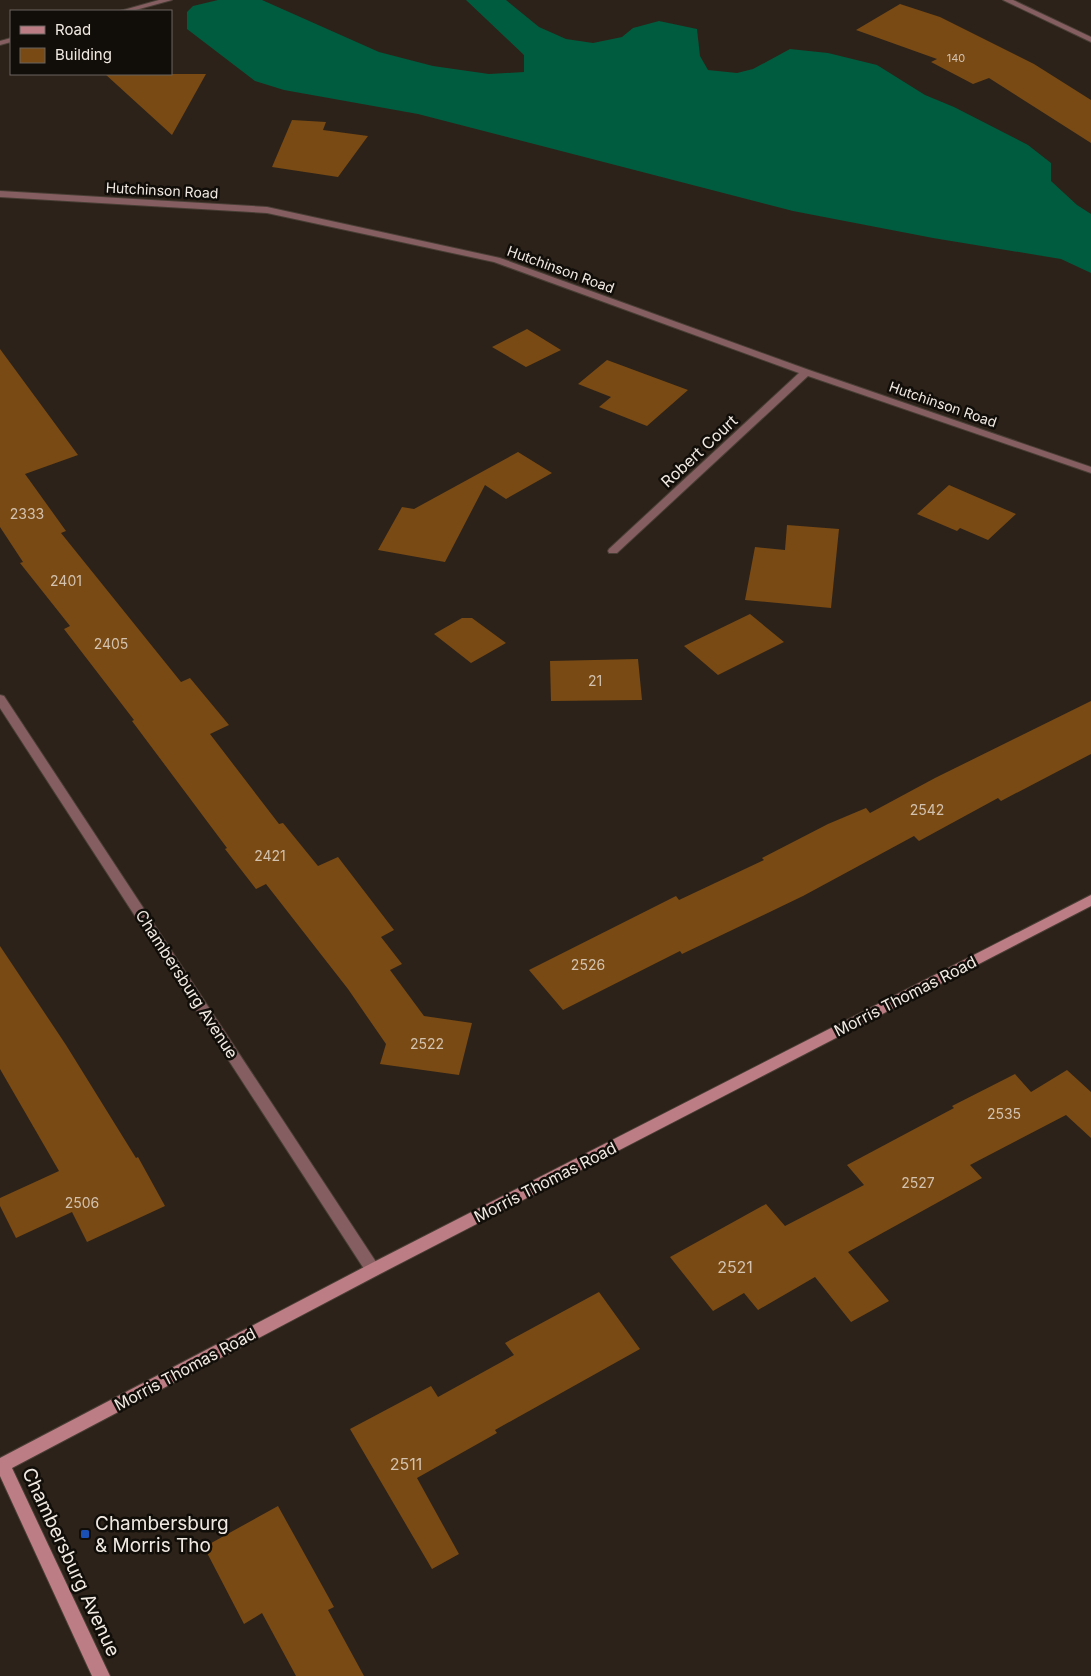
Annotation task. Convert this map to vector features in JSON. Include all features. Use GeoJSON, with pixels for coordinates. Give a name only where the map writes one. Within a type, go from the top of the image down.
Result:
{"type":"FeatureCollection","features":[{"type":"Feature","properties":{"kind":"main road","name":"Morris Thomas Road"},"geometry":{"type":"LineString","coordinates":[[1,1466],[374,1270],[1091,900]]}},
{"type":"Feature","properties":{"kind":"main road","name":"Chambersburg Avenue"},"geometry":{"type":"LineString","coordinates":[[1,1466],[101,1676]]}},
{"type":"Feature","properties":{"kind":"street"},"geometry":{"type":"LineString","coordinates":[[128,10],[168,0]]}},
{"type":"Feature","properties":{"kind":"street"},"geometry":{"type":"LineString","coordinates":[[1007,0],[1091,40]]}},
{"type":"Feature","properties":{"kind":"street","name":"Hutchinson Road"},"geometry":{"type":"LineString","coordinates":[[0,194],[266,210],[497,260],[806,372],[1091,470]]}},
{"type":"Feature","properties":{"kind":"street","name":"Robert Court"},"geometry":{"type":"LineString","coordinates":[[613,551],[806,372]]}},
{"type":"Feature","properties":{"kind":"street","name":"Chambersburg Avenue"},"geometry":{"type":"LineString","coordinates":[[0,699],[374,1270]]}},
{"type":"Feature","properties":{"kind":"green space"},"geometry":{"type":"Polygon","coordinates":[[[218,0],[262,0],[379,52],[433,66],[489,74],[524,72],[524,55],[466,0],[506,0],[539,27],[566,39],[593,43],[622,37],[633,28],[659,21],[697,29],[700,56],[708,70],[737,73],[753,69],[790,49],[828,53],[877,65],[925,95],[954,107],[1028,145],[1051,163],[1051,181],[1077,205],[1091,214],[1091,273],[1061,259],[933,238],[793,211],[418,114],[284,90],[255,81],[187,29],[187,12],[193,6],[218,0]]]}},
{"type":"Feature","properties":{"kind":"building"},"geometry":{"type":"Polygon","coordinates":[[[900,4],[940,17],[1034,64],[1091,100],[1091,143],[989,78],[973,84],[931,62],[937,59],[856,30],[900,4]]]}},
{"type":"Feature","properties":{"kind":"building"},"geometry":{"type":"Polygon","coordinates":[[[206,74],[172,135],[106,75],[206,74]]]}},
{"type":"Feature","properties":{"kind":"building"},"geometry":{"type":"Polygon","coordinates":[[[292,120],[326,122],[323,130],[368,136],[338,177],[272,167],[292,120]]]}},
{"type":"Feature","properties":{"kind":"building"},"geometry":{"type":"Polygon","coordinates":[[[527,329],[561,350],[526,367],[492,347],[527,329]]]}},
{"type":"Feature","properties":{"kind":"building"},"geometry":{"type":"Polygon","coordinates":[[[0,349],[78,455],[25,474],[66,531],[61,533],[181,682],[190,678],[229,725],[210,734],[279,824],[283,823],[318,866],[338,857],[394,930],[381,937],[402,964],[390,970],[424,1016],[472,1023],[459,1075],[380,1064],[386,1044],[348,989],[266,884],[256,889],[225,849],[227,848],[132,721],[134,720],[64,629],[70,626],[20,563],[23,562],[0,527],[0,349]]]}},
{"type":"Feature","properties":{"kind":"building"},"geometry":{"type":"Polygon","coordinates":[[[607,360],[688,390],[647,426],[599,407],[611,397],[578,384],[607,360]]]}},
{"type":"Feature","properties":{"kind":"building"},"geometry":{"type":"Polygon","coordinates":[[[518,452],[552,473],[506,499],[485,485],[445,562],[378,550],[402,507],[414,509],[518,452]]]}},
{"type":"Feature","properties":{"kind":"building"},"geometry":{"type":"Polygon","coordinates":[[[949,485],[1016,514],[988,540],[960,528],[957,531],[917,514],[949,485]]]}},
{"type":"Feature","properties":{"kind":"building"},"geometry":{"type":"Polygon","coordinates":[[[787,525],[839,529],[831,608],[745,600],[755,547],[785,550],[787,525]]]}},
{"type":"Feature","properties":{"kind":"building"},"geometry":{"type":"Polygon","coordinates":[[[750,614],[784,642],[718,675],[684,646],[750,614]]]}},
{"type":"Feature","properties":{"kind":"building"},"geometry":{"type":"Polygon","coordinates":[[[462,618],[472,618],[506,643],[471,663],[434,634],[462,618]]]}},
{"type":"Feature","properties":{"kind":"building"},"geometry":{"type":"Polygon","coordinates":[[[638,659],[642,700],[551,701],[550,661],[638,659]]]}},
{"type":"Feature","properties":{"kind":"building"},"geometry":{"type":"Polygon","coordinates":[[[1091,701],[1091,754],[1001,801],[998,798],[919,841],[914,836],[803,896],[682,954],[680,951],[563,1010],[529,970],[676,896],[679,900],[764,860],[762,858],[828,824],[866,808],[870,813],[935,778],[1091,701]]]}},
{"type":"Feature","properties":{"kind":"building"},"geometry":{"type":"Polygon","coordinates":[[[0,946],[66,1045],[136,1158],[138,1157],[165,1206],[87,1242],[72,1212],[16,1238],[0,1206],[0,1198],[59,1171],[0,1069],[0,946]]]}},
{"type":"Feature","properties":{"kind":"building"},"geometry":{"type":"Polygon","coordinates":[[[1067,1070],[1091,1092],[1091,1138],[1066,1115],[970,1165],[982,1178],[848,1252],[889,1301],[851,1322],[815,1277],[758,1310],[744,1293],[713,1311],[670,1257],[766,1204],[785,1226],[864,1185],[847,1165],[954,1108],[952,1106],[1015,1074],[1031,1092],[1067,1070]]]}},
{"type":"Feature","properties":{"kind":"building"},"geometry":{"type":"Polygon","coordinates":[[[599,1292],[640,1349],[495,1430],[497,1433],[417,1478],[459,1554],[432,1569],[350,1429],[431,1386],[438,1397],[514,1355],[505,1343],[599,1292]]]}},
{"type":"Feature","properties":{"kind":"building"},"geometry":{"type":"Polygon","coordinates":[[[278,1506],[334,1607],[328,1610],[364,1676],[296,1676],[262,1613],[244,1624],[204,1547],[278,1506]]]}},
{"type":"Feature","properties":{"kind":"place","name":"Chambersburg & Morris Tho"},"geometry":{"type":"Point","coordinates":[85,1534]}}]}
